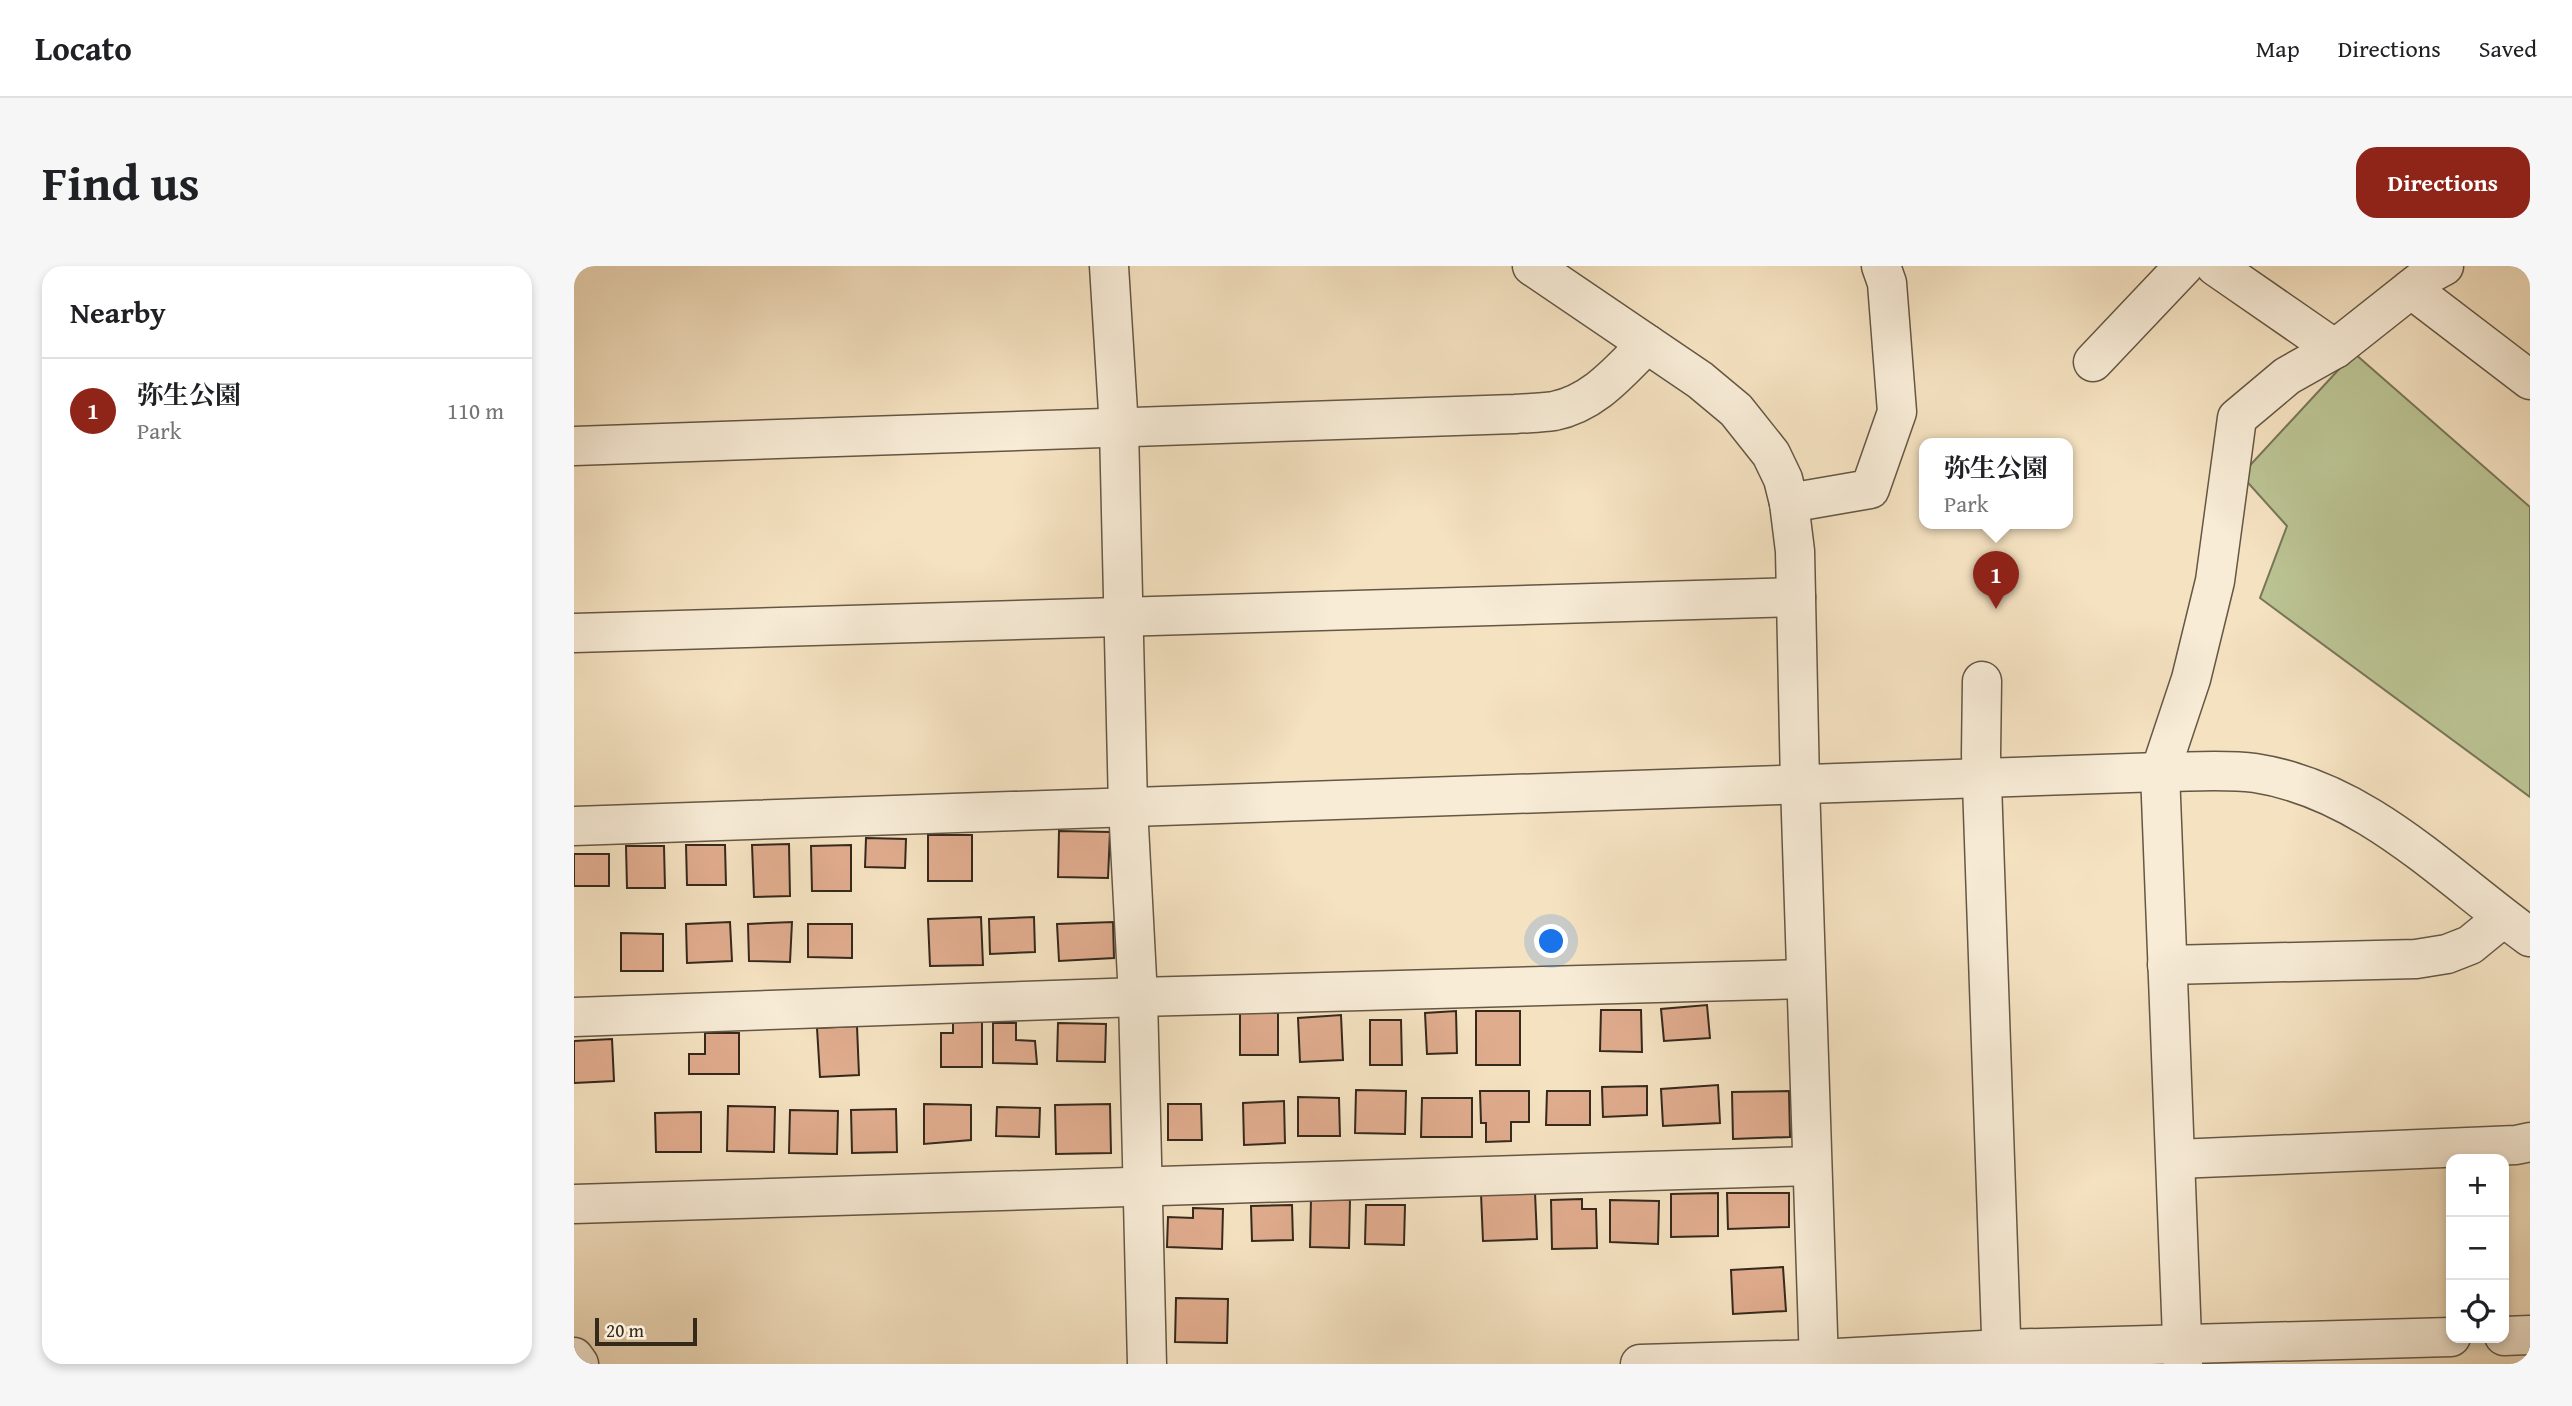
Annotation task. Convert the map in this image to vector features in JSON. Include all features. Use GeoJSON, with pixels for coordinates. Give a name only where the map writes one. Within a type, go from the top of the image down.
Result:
{"type":"FeatureCollection","features":[{"type":"Feature","properties":{"kind":"street"},"geometry":{"type":"LineString","coordinates":[[1109,266],[1119,428],[1128,807],[1138,997],[1147,1364]]}},
{"type":"Feature","properties":{"kind":"street"},"geometry":{"type":"LineString","coordinates":[[1532,266],[1700,380],[1736,410],[1772,454],[1783,479],[1795,551],[1819,1361]]}},
{"type":"Feature","properties":{"kind":"street"},"geometry":{"type":"LineString","coordinates":[[1789,503],[1870,489],[1897,412],[1887,283],[1881,266]]}},
{"type":"Feature","properties":{"kind":"street"},"geometry":{"type":"LineString","coordinates":[[2093,362],[2184,266]]}},
{"type":"Feature","properties":{"kind":"street"},"geometry":{"type":"LineString","coordinates":[[2215,266],[2335,349]]}},
{"type":"Feature","properties":{"kind":"street"},"geometry":{"type":"LineString","coordinates":[[2182,1355],[2160,772],[2191,679],[2215,581],[2236,418],[2287,376],[2335,349],[2431,273],[2444,266]]}},
{"type":"Feature","properties":{"kind":"street"},"geometry":{"type":"LineString","coordinates":[[2411,289],[2530,380]]}},
{"type":"Feature","properties":{"kind":"street"},"geometry":{"type":"LineString","coordinates":[[574,446],[1554,411],[1578,404],[1602,389],[1647,344]]}},
{"type":"Feature","properties":{"kind":"street"},"geometry":{"type":"LineString","coordinates":[[574,633],[1796,597]]}},
{"type":"Feature","properties":{"kind":"street"},"geometry":{"type":"LineString","coordinates":[[1982,681],[2002,1356]]}},
{"type":"Feature","properties":{"kind":"street"},"geometry":{"type":"LineString","coordinates":[[574,827],[2160,772],[2254,773],[2314,787],[2362,811],[2517,928]]}},
{"type":"Feature","properties":{"kind":"street"},"geometry":{"type":"LineString","coordinates":[[2167,965],[2416,960],[2447,954],[2517,928]]}},
{"type":"Feature","properties":{"kind":"street"},"geometry":{"type":"LineString","coordinates":[[574,1017],[1138,997],[1806,979]]}},
{"type":"Feature","properties":{"kind":"street"},"geometry":{"type":"LineString","coordinates":[[2176,1159],[2530,1142]]}},
{"type":"Feature","properties":{"kind":"street"},"geometry":{"type":"LineString","coordinates":[[574,1204],[1812,1166]]}},
{"type":"Feature","properties":{"kind":"street"},"geometry":{"type":"LineString","coordinates":[[2509,1336],[2530,1335]]}},
{"type":"Feature","properties":{"kind":"street"},"geometry":{"type":"LineString","coordinates":[[1640,1364],[2182,1355],[2446,1337]]}},
{"type":"Feature","properties":{"kind":"street"},"geometry":{"type":"LineString","coordinates":[[574,1357],[579,1364]]}},
{"type":"Feature","properties":{"kind":"green space"},"geometry":{"type":"Polygon","coordinates":[[[2354,353],[2530,507],[2530,797],[2260,598],[2287,526],[2241,475],[2354,353]]]}},
{"type":"Feature","properties":{"kind":"building"},"geometry":{"type":"Polygon","coordinates":[[[1059,831],[1110,832],[1108,878],[1058,877],[1059,831]]]}},
{"type":"Feature","properties":{"kind":"building"},"geometry":{"type":"Polygon","coordinates":[[[928,835],[972,835],[972,881],[928,881],[928,835]]]}},
{"type":"Feature","properties":{"kind":"building"},"geometry":{"type":"Polygon","coordinates":[[[866,838],[906,839],[905,868],[865,867],[866,838]]]}},
{"type":"Feature","properties":{"kind":"building"},"geometry":{"type":"Polygon","coordinates":[[[789,844],[790,896],[754,897],[752,845],[789,844]]]}},
{"type":"Feature","properties":{"kind":"building"},"geometry":{"type":"Polygon","coordinates":[[[686,845],[725,845],[726,885],[687,885],[686,845]]]}},
{"type":"Feature","properties":{"kind":"building"},"geometry":{"type":"Polygon","coordinates":[[[851,845],[851,891],[812,891],[811,846],[851,845]]]}},
{"type":"Feature","properties":{"kind":"building"},"geometry":{"type":"Polygon","coordinates":[[[626,846],[664,846],[665,888],[627,888],[626,846]]]}},
{"type":"Feature","properties":{"kind":"building"},"geometry":{"type":"Polygon","coordinates":[[[574,854],[609,854],[609,886],[574,886],[574,854]]]}},
{"type":"Feature","properties":{"kind":"building"},"geometry":{"type":"Polygon","coordinates":[[[981,917],[983,965],[930,966],[928,919],[981,917]]]}},
{"type":"Feature","properties":{"kind":"building"},"geometry":{"type":"Polygon","coordinates":[[[1034,917],[1035,952],[990,954],[989,919],[1034,917]]]}},
{"type":"Feature","properties":{"kind":"building"},"geometry":{"type":"Polygon","coordinates":[[[730,922],[732,961],[687,963],[686,924],[730,922]]]}},
{"type":"Feature","properties":{"kind":"building"},"geometry":{"type":"Polygon","coordinates":[[[792,922],[790,962],[749,961],[748,924],[792,922]]]}},
{"type":"Feature","properties":{"kind":"building"},"geometry":{"type":"Polygon","coordinates":[[[1113,922],[1114,958],[1059,961],[1057,924],[1113,922]]]}},
{"type":"Feature","properties":{"kind":"building"},"geometry":{"type":"Polygon","coordinates":[[[808,924],[852,924],[852,958],[808,957],[808,924]]]}},
{"type":"Feature","properties":{"kind":"building"},"geometry":{"type":"Polygon","coordinates":[[[621,933],[663,934],[663,971],[621,971],[621,933]]]}},
{"type":"Feature","properties":{"kind":"building"},"geometry":{"type":"Polygon","coordinates":[[[1707,1005],[1710,1038],[1664,1041],[1661,1009],[1707,1005]]]}},
{"type":"Feature","properties":{"kind":"building"},"geometry":{"type":"Polygon","coordinates":[[[1601,1010],[1641,1010],[1642,1052],[1600,1051],[1601,1010]]]}},
{"type":"Feature","properties":{"kind":"building"},"geometry":{"type":"Polygon","coordinates":[[[1456,1011],[1457,1053],[1427,1054],[1425,1013],[1456,1011]]]}},
{"type":"Feature","properties":{"kind":"building"},"geometry":{"type":"Polygon","coordinates":[[[1476,1011],[1520,1011],[1520,1065],[1476,1065],[1476,1011]]]}},
{"type":"Feature","properties":{"kind":"building"},"geometry":{"type":"Polygon","coordinates":[[[1240,1013],[1278,1013],[1278,1055],[1240,1055],[1240,1013]]]}},
{"type":"Feature","properties":{"kind":"building"},"geometry":{"type":"Polygon","coordinates":[[[1341,1015],[1343,1060],[1300,1062],[1298,1018],[1341,1015]]]}},
{"type":"Feature","properties":{"kind":"building"},"geometry":{"type":"Polygon","coordinates":[[[1370,1020],[1401,1020],[1402,1065],[1370,1065],[1370,1020]]]}},
{"type":"Feature","properties":{"kind":"building"},"geometry":{"type":"Polygon","coordinates":[[[953,1021],[982,1021],[982,1067],[941,1067],[941,1033],[953,1033],[953,1021]]]}},
{"type":"Feature","properties":{"kind":"building"},"geometry":{"type":"Polygon","coordinates":[[[993,1023],[1016,1023],[1016,1040],[1035,1041],[1037,1064],[993,1063],[993,1023]]]}},
{"type":"Feature","properties":{"kind":"building"},"geometry":{"type":"Polygon","coordinates":[[[1058,1023],[1106,1024],[1105,1062],[1057,1061],[1058,1023]]]}},
{"type":"Feature","properties":{"kind":"building"},"geometry":{"type":"Polygon","coordinates":[[[857,1026],[859,1075],[820,1077],[817,1028],[857,1026]]]}},
{"type":"Feature","properties":{"kind":"building"},"geometry":{"type":"Polygon","coordinates":[[[705,1033],[739,1033],[739,1074],[689,1074],[689,1054],[705,1054],[705,1033]]]}},
{"type":"Feature","properties":{"kind":"building"},"geometry":{"type":"Polygon","coordinates":[[[612,1039],[614,1081],[574,1083],[574,1041],[612,1039]]]}},
{"type":"Feature","properties":{"kind":"building"},"geometry":{"type":"Polygon","coordinates":[[[1718,1085],[1720,1123],[1663,1126],[1661,1089],[1718,1085]]]}},
{"type":"Feature","properties":{"kind":"building"},"geometry":{"type":"Polygon","coordinates":[[[1647,1086],[1647,1115],[1603,1117],[1602,1087],[1647,1086]]]}},
{"type":"Feature","properties":{"kind":"building"},"geometry":{"type":"Polygon","coordinates":[[[1356,1090],[1406,1091],[1405,1134],[1355,1133],[1356,1090]]]}},
{"type":"Feature","properties":{"kind":"building"},"geometry":{"type":"Polygon","coordinates":[[[1480,1091],[1529,1091],[1529,1122],[1511,1122],[1511,1141],[1486,1142],[1486,1123],[1481,1123],[1480,1091]]]}},
{"type":"Feature","properties":{"kind":"building"},"geometry":{"type":"Polygon","coordinates":[[[1547,1091],[1590,1091],[1590,1125],[1546,1125],[1547,1091]]]}},
{"type":"Feature","properties":{"kind":"building"},"geometry":{"type":"Polygon","coordinates":[[[1789,1091],[1790,1137],[1733,1139],[1732,1092],[1789,1091]]]}},
{"type":"Feature","properties":{"kind":"building"},"geometry":{"type":"Polygon","coordinates":[[[1298,1097],[1339,1098],[1340,1136],[1298,1136],[1298,1097]]]}},
{"type":"Feature","properties":{"kind":"building"},"geometry":{"type":"Polygon","coordinates":[[[1422,1098],[1472,1098],[1472,1137],[1421,1137],[1422,1098]]]}},
{"type":"Feature","properties":{"kind":"building"},"geometry":{"type":"Polygon","coordinates":[[[1284,1101],[1285,1143],[1244,1145],[1243,1103],[1284,1101]]]}},
{"type":"Feature","properties":{"kind":"building"},"geometry":{"type":"Polygon","coordinates":[[[924,1104],[971,1105],[971,1140],[924,1144],[924,1104]]]}},
{"type":"Feature","properties":{"kind":"building"},"geometry":{"type":"Polygon","coordinates":[[[1110,1104],[1111,1153],[1056,1154],[1055,1105],[1110,1104]]]}},
{"type":"Feature","properties":{"kind":"building"},"geometry":{"type":"Polygon","coordinates":[[[1168,1104],[1201,1104],[1202,1140],[1168,1140],[1168,1104]]]}},
{"type":"Feature","properties":{"kind":"building"},"geometry":{"type":"Polygon","coordinates":[[[728,1106],[775,1107],[774,1152],[727,1151],[728,1106]]]}},
{"type":"Feature","properties":{"kind":"building"},"geometry":{"type":"Polygon","coordinates":[[[997,1107],[1040,1108],[1039,1137],[996,1136],[997,1107]]]}},
{"type":"Feature","properties":{"kind":"building"},"geometry":{"type":"Polygon","coordinates":[[[896,1109],[897,1152],[852,1153],[851,1110],[896,1109]]]}},
{"type":"Feature","properties":{"kind":"building"},"geometry":{"type":"Polygon","coordinates":[[[790,1110],[838,1111],[837,1154],[789,1153],[790,1110]]]}},
{"type":"Feature","properties":{"kind":"building"},"geometry":{"type":"Polygon","coordinates":[[[701,1112],[701,1152],[656,1152],[655,1113],[701,1112]]]}},
{"type":"Feature","properties":{"kind":"building"},"geometry":{"type":"Polygon","coordinates":[[[1535,1192],[1537,1239],[1483,1241],[1481,1194],[1535,1192]]]}},
{"type":"Feature","properties":{"kind":"building"},"geometry":{"type":"Polygon","coordinates":[[[1718,1193],[1718,1236],[1671,1237],[1671,1194],[1718,1193]]]}},
{"type":"Feature","properties":{"kind":"building"},"geometry":{"type":"Polygon","coordinates":[[[1727,1193],[1789,1193],[1789,1227],[1728,1229],[1727,1193]]]}},
{"type":"Feature","properties":{"kind":"building"},"geometry":{"type":"Polygon","coordinates":[[[1311,1198],[1350,1200],[1349,1248],[1310,1247],[1311,1198]]]}},
{"type":"Feature","properties":{"kind":"building"},"geometry":{"type":"Polygon","coordinates":[[[1582,1199],[1582,1209],[1596,1209],[1597,1248],[1552,1249],[1551,1200],[1582,1199]]]}},
{"type":"Feature","properties":{"kind":"building"},"geometry":{"type":"Polygon","coordinates":[[[1610,1200],[1659,1201],[1658,1244],[1610,1242],[1610,1200]]]}},
{"type":"Feature","properties":{"kind":"building"},"geometry":{"type":"Polygon","coordinates":[[[1292,1205],[1293,1240],[1252,1241],[1251,1206],[1292,1205]]]}},
{"type":"Feature","properties":{"kind":"building"},"geometry":{"type":"Polygon","coordinates":[[[1366,1205],[1405,1205],[1404,1245],[1365,1244],[1366,1205]]]}},
{"type":"Feature","properties":{"kind":"building"},"geometry":{"type":"Polygon","coordinates":[[[1193,1208],[1223,1209],[1222,1249],[1167,1247],[1168,1217],[1193,1218],[1193,1208]]]}},
{"type":"Feature","properties":{"kind":"building"},"geometry":{"type":"Polygon","coordinates":[[[1783,1267],[1786,1311],[1733,1314],[1731,1270],[1783,1267]]]}},
{"type":"Feature","properties":{"kind":"building"},"geometry":{"type":"Polygon","coordinates":[[[1176,1298],[1228,1299],[1227,1343],[1175,1342],[1176,1298]]]}},
{"type":"Feature","properties":{"kind":"place","name":"弥生公園"},"geometry":{"type":"Point","coordinates":[1996,609]}}]}
